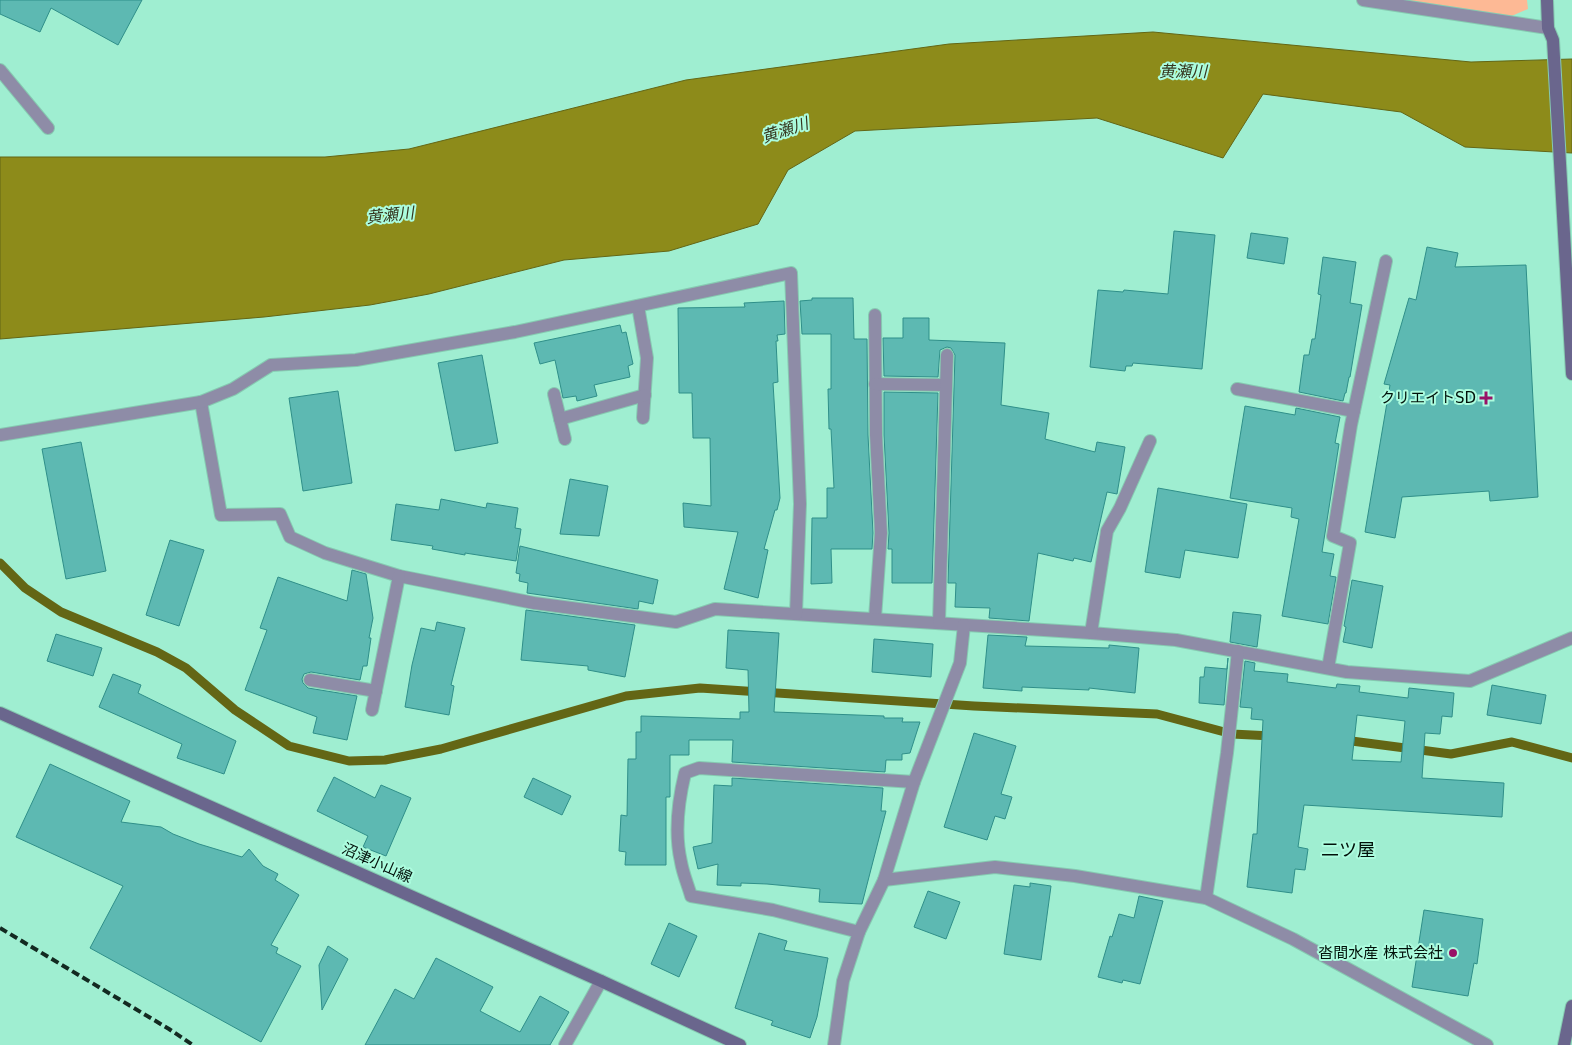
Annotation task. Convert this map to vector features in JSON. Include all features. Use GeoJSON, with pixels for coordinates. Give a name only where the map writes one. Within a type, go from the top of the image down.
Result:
{"type":"FeatureCollection","features":[{"type":"Feature","properties":{"kind":"main road"},"geometry":{"type":"LineString","coordinates":[[1547,0],[1548,28],[1553,40],[1565,257],[1569,270],[1572,374]]}},
{"type":"Feature","properties":{"kind":"main road","name":"沼津小山線"},"geometry":{"type":"LineString","coordinates":[[0,713],[740,1045]]}},
{"type":"Feature","properties":{"kind":"main road"},"geometry":{"type":"LineString","coordinates":[[1564,1045],[1572,1006]]}},
{"type":"Feature","properties":{"kind":"street"},"geometry":{"type":"LineString","coordinates":[[1363,0],[1548,28]]}},
{"type":"Feature","properties":{"kind":"street"},"geometry":{"type":"LineString","coordinates":[[0,70],[48,128]]}},
{"type":"Feature","properties":{"kind":"street"},"geometry":{"type":"LineString","coordinates":[[1328,668],[1350,543],[1333,536],[1354,411],[1386,261]]}},
{"type":"Feature","properties":{"kind":"street"},"geometry":{"type":"LineString","coordinates":[[0,435],[201,402],[232,389],[271,365],[356,360],[515,332],[791,273],[800,504],[796,614]]}},
{"type":"Feature","properties":{"kind":"street"},"geometry":{"type":"LineString","coordinates":[[638,306],[647,358],[643,418]]}},
{"type":"Feature","properties":{"kind":"street"},"geometry":{"type":"LineString","coordinates":[[875,315],[876,435],[881,533],[875,618]]}},
{"type":"Feature","properties":{"kind":"street"},"geometry":{"type":"LineString","coordinates":[[939,622],[946,355]]}},
{"type":"Feature","properties":{"kind":"street"},"geometry":{"type":"LineString","coordinates":[[875,384],[946,385]]}},
{"type":"Feature","properties":{"kind":"street"},"geometry":{"type":"LineString","coordinates":[[1237,389],[1354,411]]}},
{"type":"Feature","properties":{"kind":"street"},"geometry":{"type":"LineString","coordinates":[[554,394],[565,439]]}},
{"type":"Feature","properties":{"kind":"street"},"geometry":{"type":"LineString","coordinates":[[560,420],[645,395]]}},
{"type":"Feature","properties":{"kind":"street"},"geometry":{"type":"LineString","coordinates":[[201,402],[221,515],[280,514],[290,537],[325,553],[399,576],[534,603],[676,622],[715,609],[939,622],[1176,640],[1348,672],[1470,681],[1572,638]]}},
{"type":"Feature","properties":{"kind":"street"},"geometry":{"type":"LineString","coordinates":[[1091,633],[1107,531],[1120,508],[1150,441]]}},
{"type":"Feature","properties":{"kind":"street"},"geometry":{"type":"LineString","coordinates":[[372,710],[399,576]]}},
{"type":"Feature","properties":{"kind":"street"},"geometry":{"type":"LineString","coordinates":[[834,1045],[843,981],[859,932],[884,880],[914,782],[960,663],[964,624]]}},
{"type":"Feature","properties":{"kind":"street"},"geometry":{"type":"LineString","coordinates":[[1206,898],[1227,754],[1238,651]]}},
{"type":"Feature","properties":{"kind":"street"},"geometry":{"type":"LineString","coordinates":[[310,680],[376,691]]}},
{"type":"Feature","properties":{"kind":"street"},"geometry":{"type":"LineString","coordinates":[[859,932],[773,910],[691,896],[681,862],[677,835],[679,798],[685,773],[699,768],[914,782]]}},
{"type":"Feature","properties":{"kind":"street"},"geometry":{"type":"LineString","coordinates":[[884,880],[995,867],[1075,876],[1206,898],[1293,938],[1487,1045]]}},
{"type":"Feature","properties":{"kind":"street"},"geometry":{"type":"LineString","coordinates":[[565,1045],[601,981]]}},
{"type":"Feature","properties":{"kind":"shaded area"},"geometry":{"type":"Polygon","coordinates":[[[1390,0],[1527,0],[1528,9],[1507,18],[1390,0]]]}},
{"type":"Feature","properties":{"kind":"water","name":"黄瀬川"},"geometry":{"type":"Polygon","coordinates":[[[1153,32],[1471,62],[1572,59],[1572,153],[1465,147],[1401,112],[1263,94],[1223,158],[1097,118],[855,131],[788,170],[758,224],[669,251],[564,260],[429,294],[370,305],[264,317],[0,339],[0,157],[325,157],[409,149],[686,80],[949,44],[1153,32]]]}},
{"type":"Feature","properties":{"kind":"building"},"geometry":{"type":"Polygon","coordinates":[[[0,0],[142,0],[118,45],[51,8],[40,32],[0,14],[0,0]]]}},
{"type":"Feature","properties":{"kind":"building"},"geometry":{"type":"Polygon","coordinates":[[[1174,231],[1215,235],[1202,369],[1133,363],[1132,366],[1126,366],[1125,371],[1090,367],[1098,290],[1168,294],[1174,231]]]}},
{"type":"Feature","properties":{"kind":"building"},"geometry":{"type":"Polygon","coordinates":[[[1251,233],[1288,238],[1284,264],[1247,258],[1251,233]]]}},
{"type":"Feature","properties":{"kind":"building"},"geometry":{"type":"Polygon","coordinates":[[[1427,247],[1458,253],[1455,267],[1526,265],[1538,497],[1490,501],[1489,491],[1402,497],[1395,538],[1365,532],[1390,385],[1384,384],[1409,298],[1416,300],[1427,247]]]}},
{"type":"Feature","properties":{"kind":"building"},"geometry":{"type":"Polygon","coordinates":[[[1323,257],[1356,262],[1350,303],[1362,305],[1350,377],[1343,401],[1299,392],[1304,355],[1309,355],[1312,339],[1315,339],[1321,295],[1318,294],[1323,257]]]}},
{"type":"Feature","properties":{"kind":"building"},"geometry":{"type":"Polygon","coordinates":[[[812,298],[853,298],[854,339],[867,339],[868,435],[873,533],[872,549],[831,549],[832,583],[811,584],[812,518],[827,518],[827,488],[834,488],[828,389],[831,389],[831,334],[802,334],[800,301],[812,300],[812,298]]]}},
{"type":"Feature","properties":{"kind":"building"},"geometry":{"type":"Polygon","coordinates":[[[784,301],[785,334],[777,335],[778,382],[773,383],[780,498],[764,549],[768,550],[758,598],[724,589],[738,532],[684,527],[683,503],[711,506],[710,438],[693,438],[692,393],[679,393],[678,308],[745,307],[744,303],[784,301]]]}},
{"type":"Feature","properties":{"kind":"building"},"geometry":{"type":"Polygon","coordinates":[[[903,318],[929,318],[929,340],[1005,343],[1001,405],[1049,413],[1045,439],[1095,452],[1097,442],[1125,447],[1117,494],[1107,492],[1091,562],[1074,558],[1073,561],[1038,553],[1029,621],[989,618],[990,608],[955,607],[956,583],[948,583],[955,355],[951,348],[947,347],[940,350],[938,377],[884,376],[883,338],[903,338],[903,318]]]}},
{"type":"Feature","properties":{"kind":"building"},"geometry":{"type":"Polygon","coordinates":[[[620,325],[622,333],[626,332],[633,364],[628,366],[630,377],[594,385],[597,396],[577,401],[576,396],[563,398],[555,360],[540,364],[534,343],[620,325]]]}},
{"type":"Feature","properties":{"kind":"building"},"geometry":{"type":"Polygon","coordinates":[[[482,355],[498,443],[455,451],[438,363],[482,355]]]}},
{"type":"Feature","properties":{"kind":"building"},"geometry":{"type":"Polygon","coordinates":[[[338,391],[352,483],[303,491],[289,398],[338,391]]]}},
{"type":"Feature","properties":{"kind":"building"},"geometry":{"type":"Polygon","coordinates":[[[884,392],[938,393],[932,583],[892,583],[892,549],[888,549],[884,392]]]}},
{"type":"Feature","properties":{"kind":"building"},"geometry":{"type":"Polygon","coordinates":[[[1245,406],[1295,415],[1296,408],[1340,417],[1335,443],[1339,444],[1322,552],[1334,554],[1330,576],[1336,577],[1328,624],[1282,616],[1299,519],[1291,517],[1292,508],[1230,498],[1245,406]]]}},
{"type":"Feature","properties":{"kind":"building"},"geometry":{"type":"Polygon","coordinates":[[[81,442],[106,571],[66,579],[42,449],[81,442]]]}},
{"type":"Feature","properties":{"kind":"building"},"geometry":{"type":"Polygon","coordinates":[[[570,479],[608,486],[599,536],[560,534],[570,479]]]}},
{"type":"Feature","properties":{"kind":"building"},"geometry":{"type":"Polygon","coordinates":[[[1158,488],[1247,504],[1238,558],[1185,550],[1180,578],[1145,572],[1158,488]]]}},
{"type":"Feature","properties":{"kind":"building"},"geometry":{"type":"Polygon","coordinates":[[[441,499],[486,508],[487,503],[518,508],[515,528],[521,529],[516,561],[465,553],[465,555],[432,549],[433,546],[391,540],[396,504],[439,510],[441,499]]]}},
{"type":"Feature","properties":{"kind":"building"},"geometry":{"type":"Polygon","coordinates":[[[170,540],[204,550],[179,626],[146,615],[170,540]]]}},
{"type":"Feature","properties":{"kind":"building"},"geometry":{"type":"Polygon","coordinates":[[[520,546],[658,580],[653,604],[639,601],[638,609],[527,593],[528,583],[519,581],[520,574],[516,573],[520,546]]]}},
{"type":"Feature","properties":{"kind":"building"},"geometry":{"type":"Polygon","coordinates":[[[352,570],[366,574],[373,618],[367,666],[363,666],[360,680],[311,672],[304,674],[302,679],[308,688],[357,696],[347,740],[313,733],[317,717],[245,690],[267,630],[260,628],[278,577],[347,601],[352,570]]]}},
{"type":"Feature","properties":{"kind":"building"},"geometry":{"type":"Polygon","coordinates":[[[1352,580],[1383,586],[1372,648],[1343,642],[1352,580]]]}},
{"type":"Feature","properties":{"kind":"building"},"geometry":{"type":"Polygon","coordinates":[[[526,610],[635,625],[625,677],[588,670],[588,666],[521,660],[526,610]]]}},
{"type":"Feature","properties":{"kind":"building"},"geometry":{"type":"Polygon","coordinates":[[[1233,612],[1261,615],[1257,647],[1230,642],[1233,612]]]}},
{"type":"Feature","properties":{"kind":"building"},"geometry":{"type":"Polygon","coordinates":[[[437,622],[465,628],[451,685],[454,686],[449,715],[405,707],[421,628],[435,631],[437,622]]]}},
{"type":"Feature","properties":{"kind":"building"},"geometry":{"type":"Polygon","coordinates":[[[728,630],[779,633],[774,712],[884,716],[884,718],[903,718],[902,722],[920,722],[910,753],[902,754],[902,760],[886,760],[885,772],[732,762],[733,740],[689,740],[689,755],[670,755],[670,797],[666,797],[666,865],[625,865],[626,852],[619,851],[621,815],[627,816],[628,759],[636,759],[636,732],[641,732],[641,716],[740,719],[740,712],[749,712],[748,670],[726,668],[728,630]]]}},
{"type":"Feature","properties":{"kind":"building"},"geometry":{"type":"Polygon","coordinates":[[[56,634],[102,648],[93,676],[47,661],[56,634]]]}},
{"type":"Feature","properties":{"kind":"building"},"geometry":{"type":"Polygon","coordinates":[[[988,635],[1027,637],[1025,646],[1109,648],[1109,645],[1139,648],[1135,693],[1089,688],[1089,690],[1022,687],[1022,691],[983,688],[988,635]]]}},
{"type":"Feature","properties":{"kind":"building"},"geometry":{"type":"Polygon","coordinates":[[[874,639],[933,644],[931,677],[872,672],[874,639]]]}},
{"type":"Feature","properties":{"kind":"building"},"geometry":{"type":"Polygon","coordinates":[[[1228,658],[1224,705],[1199,703],[1200,677],[1204,677],[1205,667],[1227,669],[1228,658]]]}},
{"type":"Feature","properties":{"kind":"building"},"geometry":{"type":"Polygon","coordinates":[[[1245,661],[1255,663],[1254,671],[1288,674],[1287,682],[1336,688],[1337,684],[1360,686],[1359,692],[1408,698],[1409,688],[1454,693],[1452,717],[1442,716],[1440,734],[1425,733],[1422,778],[1504,783],[1502,817],[1304,805],[1298,847],[1308,849],[1305,870],[1295,869],[1292,893],[1247,887],[1253,834],[1257,834],[1263,720],[1251,719],[1252,708],[1240,707],[1245,661]],[[1357,715],[1352,760],[1401,762],[1405,721],[1357,715]]]}},
{"type":"Feature","properties":{"kind":"building"},"geometry":{"type":"Polygon","coordinates":[[[113,674],[141,685],[138,693],[236,741],[224,774],[177,758],[182,744],[99,707],[113,674]]]}},
{"type":"Feature","properties":{"kind":"building"},"geometry":{"type":"Polygon","coordinates":[[[1492,685],[1546,695],[1541,724],[1487,715],[1492,685]]]}},
{"type":"Feature","properties":{"kind":"building"},"geometry":{"type":"Polygon","coordinates":[[[974,733],[1016,746],[1001,794],[1012,797],[1005,819],[995,816],[987,840],[944,827],[974,733]]]}},
{"type":"Feature","properties":{"kind":"building"},"geometry":{"type":"Polygon","coordinates":[[[50,764],[130,801],[121,822],[161,827],[199,844],[242,857],[249,849],[263,866],[278,874],[275,880],[299,895],[271,945],[278,948],[276,953],[301,966],[261,1042],[90,948],[123,886],[16,837],[50,764]]]}},
{"type":"Feature","properties":{"kind":"building"},"geometry":{"type":"Polygon","coordinates":[[[334,777],[375,798],[381,785],[411,798],[386,856],[363,847],[368,836],[317,811],[334,777]]]}},
{"type":"Feature","properties":{"kind":"building"},"geometry":{"type":"Polygon","coordinates":[[[533,778],[571,796],[562,815],[524,797],[533,778]]]}},
{"type":"Feature","properties":{"kind":"building"},"geometry":{"type":"Polygon","coordinates":[[[732,778],[883,788],[881,811],[886,811],[862,904],[819,902],[820,889],[767,884],[741,883],[741,886],[717,885],[718,864],[698,869],[693,847],[712,843],[714,785],[732,786],[732,778]]]}},
{"type":"Feature","properties":{"kind":"building"},"geometry":{"type":"Polygon","coordinates":[[[1030,883],[1051,886],[1041,960],[1004,954],[1014,885],[1030,887],[1030,883]]]}},
{"type":"Feature","properties":{"kind":"building"},"geometry":{"type":"Polygon","coordinates":[[[928,891],[960,902],[946,939],[914,927],[928,891]]]}},
{"type":"Feature","properties":{"kind":"building"},"geometry":{"type":"Polygon","coordinates":[[[1139,896],[1163,901],[1140,984],[1123,980],[1122,983],[1098,977],[1110,936],[1112,937],[1119,914],[1134,918],[1139,896]]]}},
{"type":"Feature","properties":{"kind":"building"},"geometry":{"type":"Polygon","coordinates":[[[1424,910],[1483,919],[1477,964],[1474,963],[1468,996],[1412,987],[1424,910]]]}},
{"type":"Feature","properties":{"kind":"building"},"geometry":{"type":"Polygon","coordinates":[[[669,923],[697,936],[679,977],[651,964],[669,923]]]}},
{"type":"Feature","properties":{"kind":"building"},"geometry":{"type":"Polygon","coordinates":[[[759,933],[787,941],[784,950],[828,958],[817,1017],[810,1038],[771,1025],[773,1021],[735,1008],[759,933]]]}},
{"type":"Feature","properties":{"kind":"building"},"geometry":{"type":"Polygon","coordinates":[[[328,946],[348,959],[322,1010],[319,965],[328,946]]]}},
{"type":"Feature","properties":{"kind":"building"},"geometry":{"type":"Polygon","coordinates":[[[436,958],[493,987],[480,1011],[520,1032],[540,996],[569,1012],[550,1045],[365,1045],[395,989],[414,999],[436,958]]]}},
{"type":"Feature","properties":{"kind":"waterway"},"geometry":{"type":"LineString","coordinates":[[0,563],[25,588],[61,612],[157,652],[186,668],[235,710],[289,746],[349,761],[385,760],[441,749],[626,696],[700,688],[974,706],[1157,714],[1232,734],[1274,736]]}},
{"type":"Feature","properties":{"kind":"waterway"},"geometry":{"type":"LineString","coordinates":[[1344,740],[1451,754],[1512,742],[1572,758]]}},
{"type":"Feature","properties":{"kind":"railway"},"geometry":{"type":"LineString","coordinates":[[0,928],[193,1045]]}},
{"type":"Feature","properties":{"kind":"place","name":"クリエイトSD"},"geometry":{"type":"Point","coordinates":[1486,398]}},
{"type":"Feature","properties":{"kind":"place","name":"沓間水産 株式会社"},"geometry":{"type":"Point","coordinates":[1453,953]}},
{"type":"Feature","properties":{"kind":"district","name":"二ツ屋"},"geometry":{"type":"Point","coordinates":[1348,849]}}]}
